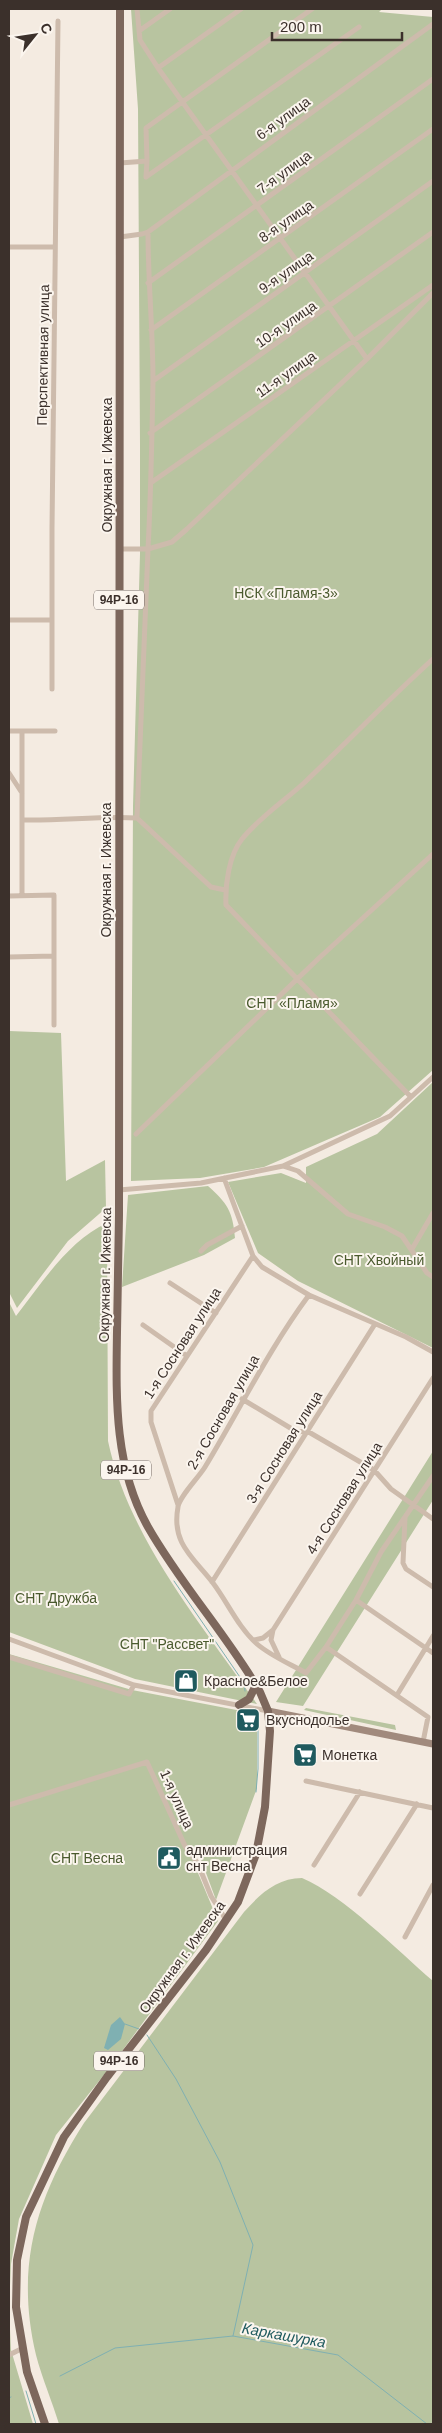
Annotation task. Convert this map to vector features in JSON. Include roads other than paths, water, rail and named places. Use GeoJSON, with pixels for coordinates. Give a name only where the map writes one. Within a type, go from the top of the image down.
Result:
{"type":"FeatureCollection","features":[{"type":"Feature","properties":{"kind":"main road","name":"Окружная г. Ижевска"},"geometry":{"type":"LineString","coordinates":[[45,2424],[27,2372],[16,2306],[17,2260],[26,2217],[64,2137],[107,2077],[206,1950],[238,1902],[256,1854],[265,1807],[270,1732],[268,1711],[256,1685],[147,1526],[134,1499],[119,1438],[116,1400],[119,1190],[120,9]]}},
{"type":"Feature","properties":{"kind":"main road"},"geometry":{"type":"LineString","coordinates":[[239,1705],[249,1699],[256,1685]]}},
{"type":"Feature","properties":{"kind":"street"},"geometry":{"type":"LineString","coordinates":[[137,9],[140,40],[158,68],[367,359]]}},
{"type":"Feature","properties":{"kind":"street"},"geometry":{"type":"LineString","coordinates":[[139,31],[170,9]]}},
{"type":"Feature","properties":{"kind":"street"},"geometry":{"type":"LineString","coordinates":[[158,68],[241,9]]}},
{"type":"Feature","properties":{"kind":"street"},"geometry":{"type":"LineString","coordinates":[[312,9],[146,128],[146,177],[359,27]]}},
{"type":"Feature","properties":{"kind":"street","name":"Перспективная улица"},"geometry":{"type":"LineString","coordinates":[[52,689],[58,21]]}},
{"type":"Feature","properties":{"kind":"street","name":"6-я улица"},"geometry":{"type":"LineString","coordinates":[[148,232],[433,24]]}},
{"type":"Feature","properties":{"kind":"street","name":"7-я улица"},"geometry":{"type":"LineString","coordinates":[[148,283],[433,78]]}},
{"type":"Feature","properties":{"kind":"street","name":"8-я улица"},"geometry":{"type":"LineString","coordinates":[[151,330],[433,129]]}},
{"type":"Feature","properties":{"kind":"street"},"geometry":{"type":"LineString","coordinates":[[120,163],[147,161]]}},
{"type":"Feature","properties":{"kind":"street","name":"9-я улица"},"geometry":{"type":"LineString","coordinates":[[152,381],[433,181]]}},
{"type":"Feature","properties":{"kind":"street"},"geometry":{"type":"LineString","coordinates":[[120,236],[148,232],[152,381],[150,433],[152,482],[137,818]]}},
{"type":"Feature","properties":{"kind":"street","name":"10-я улица"},"geometry":{"type":"LineString","coordinates":[[150,433],[433,232]]}},
{"type":"Feature","properties":{"kind":"street"},"geometry":{"type":"LineString","coordinates":[[9,247],[55,247]]}},
{"type":"Feature","properties":{"kind":"street","name":"11-я улица"},"geometry":{"type":"LineString","coordinates":[[152,482],[433,285]]}},
{"type":"Feature","properties":{"kind":"street"},"geometry":{"type":"LineString","coordinates":[[119,549],[148,549],[172,542],[367,359],[433,293]]}},
{"type":"Feature","properties":{"kind":"street"},"geometry":{"type":"LineString","coordinates":[[9,620],[52,620]]}},
{"type":"Feature","properties":{"kind":"street"},"geometry":{"type":"LineString","coordinates":[[411,1097],[226,905],[225,890],[230,867],[242,840],[345,742],[369,722],[433,659]]}},
{"type":"Feature","properties":{"kind":"street"},"geometry":{"type":"LineString","coordinates":[[9,731],[55,731]]}},
{"type":"Feature","properties":{"kind":"street"},"geometry":{"type":"LineString","coordinates":[[22,731],[22,896]]}},
{"type":"Feature","properties":{"kind":"street"},"geometry":{"type":"LineString","coordinates":[[9,773],[22,793]]}},
{"type":"Feature","properties":{"kind":"street"},"geometry":{"type":"LineString","coordinates":[[22,820],[137,818],[211,886],[225,890]]}},
{"type":"Feature","properties":{"kind":"street"},"geometry":{"type":"LineString","coordinates":[[136,1134],[297,980],[433,854]]}},
{"type":"Feature","properties":{"kind":"street"},"geometry":{"type":"LineString","coordinates":[[9,896],[54,895],[54,1025]]}},
{"type":"Feature","properties":{"kind":"street"},"geometry":{"type":"LineString","coordinates":[[9,957],[54,956]]}},
{"type":"Feature","properties":{"kind":"street"},"geometry":{"type":"LineString","coordinates":[[119,1190],[201,1183],[283,1166],[390,1116],[433,1077]]}},
{"type":"Feature","properties":{"kind":"street"},"geometry":{"type":"LineString","coordinates":[[283,1166],[298,1171],[348,1214],[385,1227],[402,1236],[427,1273],[433,1277]]}},
{"type":"Feature","properties":{"kind":"street"},"geometry":{"type":"LineString","coordinates":[[224,1178],[253,1256],[267,1271],[309,1294],[433,1352]]}},
{"type":"Feature","properties":{"kind":"street"},"geometry":{"type":"LineString","coordinates":[[412,1249],[433,1213]]}},
{"type":"Feature","properties":{"kind":"street"},"geometry":{"type":"LineString","coordinates":[[201,1251],[207,1245],[242,1226]]}},
{"type":"Feature","properties":{"kind":"street","name":"1-я Сосновая улица"},"geometry":{"type":"LineString","coordinates":[[178,1505],[151,1417],[154,1406],[253,1256]]}},
{"type":"Feature","properties":{"kind":"street"},"geometry":{"type":"LineString","coordinates":[[170,1283],[216,1313]]}},
{"type":"Feature","properties":{"kind":"street","name":"2-я Сосновая улица"},"geometry":{"type":"LineString","coordinates":[[178,1505],[206,1465],[242,1399],[289,1322],[309,1294]]}},
{"type":"Feature","properties":{"kind":"street","name":"3-я Сосновая улица"},"geometry":{"type":"LineString","coordinates":[[212,1582],[375,1324]]}},
{"type":"Feature","properties":{"kind":"street"},"geometry":{"type":"LineString","coordinates":[[143,1325],[187,1356]]}},
{"type":"Feature","properties":{"kind":"street","name":"4-я Сосновая улица"},"geometry":{"type":"LineString","coordinates":[[273,1630],[433,1378]]}},
{"type":"Feature","properties":{"kind":"street"},"geometry":{"type":"LineString","coordinates":[[242,1399],[297,1432],[307,1431],[374,1470],[391,1489],[433,1519]]}},
{"type":"Feature","properties":{"kind":"street"},"geometry":{"type":"LineString","coordinates":[[178,1505],[177,1528],[183,1545],[196,1566],[212,1582],[235,1618],[254,1640],[281,1659],[306,1673],[326,1648],[356,1600],[381,1552],[433,1476]]}},
{"type":"Feature","properties":{"kind":"street"},"geometry":{"type":"LineString","coordinates":[[405,1518],[403,1563],[406,1569],[433,1587]]}},
{"type":"Feature","properties":{"kind":"street"},"geometry":{"type":"LineString","coordinates":[[356,1600],[433,1653]]}},
{"type":"Feature","properties":{"kind":"street"},"geometry":{"type":"LineString","coordinates":[[254,1640],[263,1638],[273,1630]]}},
{"type":"Feature","properties":{"kind":"street"},"geometry":{"type":"LineString","coordinates":[[273,1630],[271,1640],[281,1659]]}},
{"type":"Feature","properties":{"kind":"street"},"geometry":{"type":"LineString","coordinates":[[397,1694],[433,1636]]}},
{"type":"Feature","properties":{"kind":"street"},"geometry":{"type":"LineString","coordinates":[[9,1639],[134,1685],[433,1744]]}},
{"type":"Feature","properties":{"kind":"street"},"geometry":{"type":"LineString","coordinates":[[326,1648],[397,1694],[428,1717],[423,1742]]}},
{"type":"Feature","properties":{"kind":"street"},"geometry":{"type":"LineString","coordinates":[[9,1656],[129,1694],[134,1685]]}},
{"type":"Feature","properties":{"kind":"street","name":"1-я улица"},"geometry":{"type":"LineString","coordinates":[[9,1804],[147,1762],[185,1846],[198,1864],[211,1896],[226,1920]]}},
{"type":"Feature","properties":{"kind":"street"},"geometry":{"type":"LineString","coordinates":[[306,1781],[433,1808]]}},
{"type":"Feature","properties":{"kind":"street"},"geometry":{"type":"LineString","coordinates":[[314,1865],[360,1792]]}},
{"type":"Feature","properties":{"kind":"street"},"geometry":{"type":"LineString","coordinates":[[360,1894],[417,1804]]}},
{"type":"Feature","properties":{"kind":"street"},"geometry":{"type":"LineString","coordinates":[[405,1937],[433,1885]]}},
{"type":"Feature","properties":{"kind":"street"},"geometry":{"type":"LineString","coordinates":[[9,2355],[23,2348]]}},
{"type":"Feature","properties":{"kind":"water"},"geometry":{"type":"Polygon","coordinates":[[[120,2017],[125,2024],[121,2039],[108,2050],[104,2048],[111,2025],[120,2017]]]}},
{"type":"Feature","properties":{"kind":"waterway"},"geometry":{"type":"LineString","coordinates":[[174,1581],[244,1683],[245,1691]]}},
{"type":"Feature","properties":{"kind":"waterway"},"geometry":{"type":"LineString","coordinates":[[256,1792],[258,1717]]}},
{"type":"Feature","properties":{"kind":"waterway"},"geometry":{"type":"LineString","coordinates":[[125,2024],[139,2029]]}},
{"type":"Feature","properties":{"kind":"waterway"},"geometry":{"type":"LineString","coordinates":[[147,2035],[176,2079],[220,2162],[253,2245],[233,2336]]}},
{"type":"Feature","properties":{"kind":"waterway","name":"Каркашурка"},"geometry":{"type":"LineString","coordinates":[[60,2376],[115,2348],[233,2336],[338,2355],[427,2424]]}},
{"type":"Feature","properties":{"kind":"waterway"},"geometry":{"type":"LineString","coordinates":[[26,2391],[36,2424]]}},
{"type":"Feature","properties":{"kind":"place","name":"Красное&Белое"},"geometry":{"type":"Point","coordinates":[186,1681]}},
{"type":"Feature","properties":{"kind":"place","name":"Вкуснодолье"},"geometry":{"type":"Point","coordinates":[248,1720]}},
{"type":"Feature","properties":{"kind":"place","name":"Монетка"},"geometry":{"type":"Point","coordinates":[305,1755]}},
{"type":"Feature","properties":{"kind":"place","name":"администрация снт Весна"},"geometry":{"type":"Point","coordinates":[169,1858]}},
{"type":"Feature","properties":{"kind":"park label","name":"НСК «Пламя-3»"},"geometry":{"type":"Point","coordinates":[286,593]}},
{"type":"Feature","properties":{"kind":"park label","name":"СНТ «Пламя»"},"geometry":{"type":"Point","coordinates":[292,1003]}},
{"type":"Feature","properties":{"kind":"park label","name":"СНТ Хвойный"},"geometry":{"type":"Point","coordinates":[379,1260]}},
{"type":"Feature","properties":{"kind":"park label","name":"СНТ Дружба"},"geometry":{"type":"Point","coordinates":[56,1598]}},
{"type":"Feature","properties":{"kind":"park label","name":"СНТ \"Рассвет\""},"geometry":{"type":"Point","coordinates":[167,1644]}},
{"type":"Feature","properties":{"kind":"park label","name":"СНТ Весна"},"geometry":{"type":"Point","coordinates":[87,1858]}}]}
